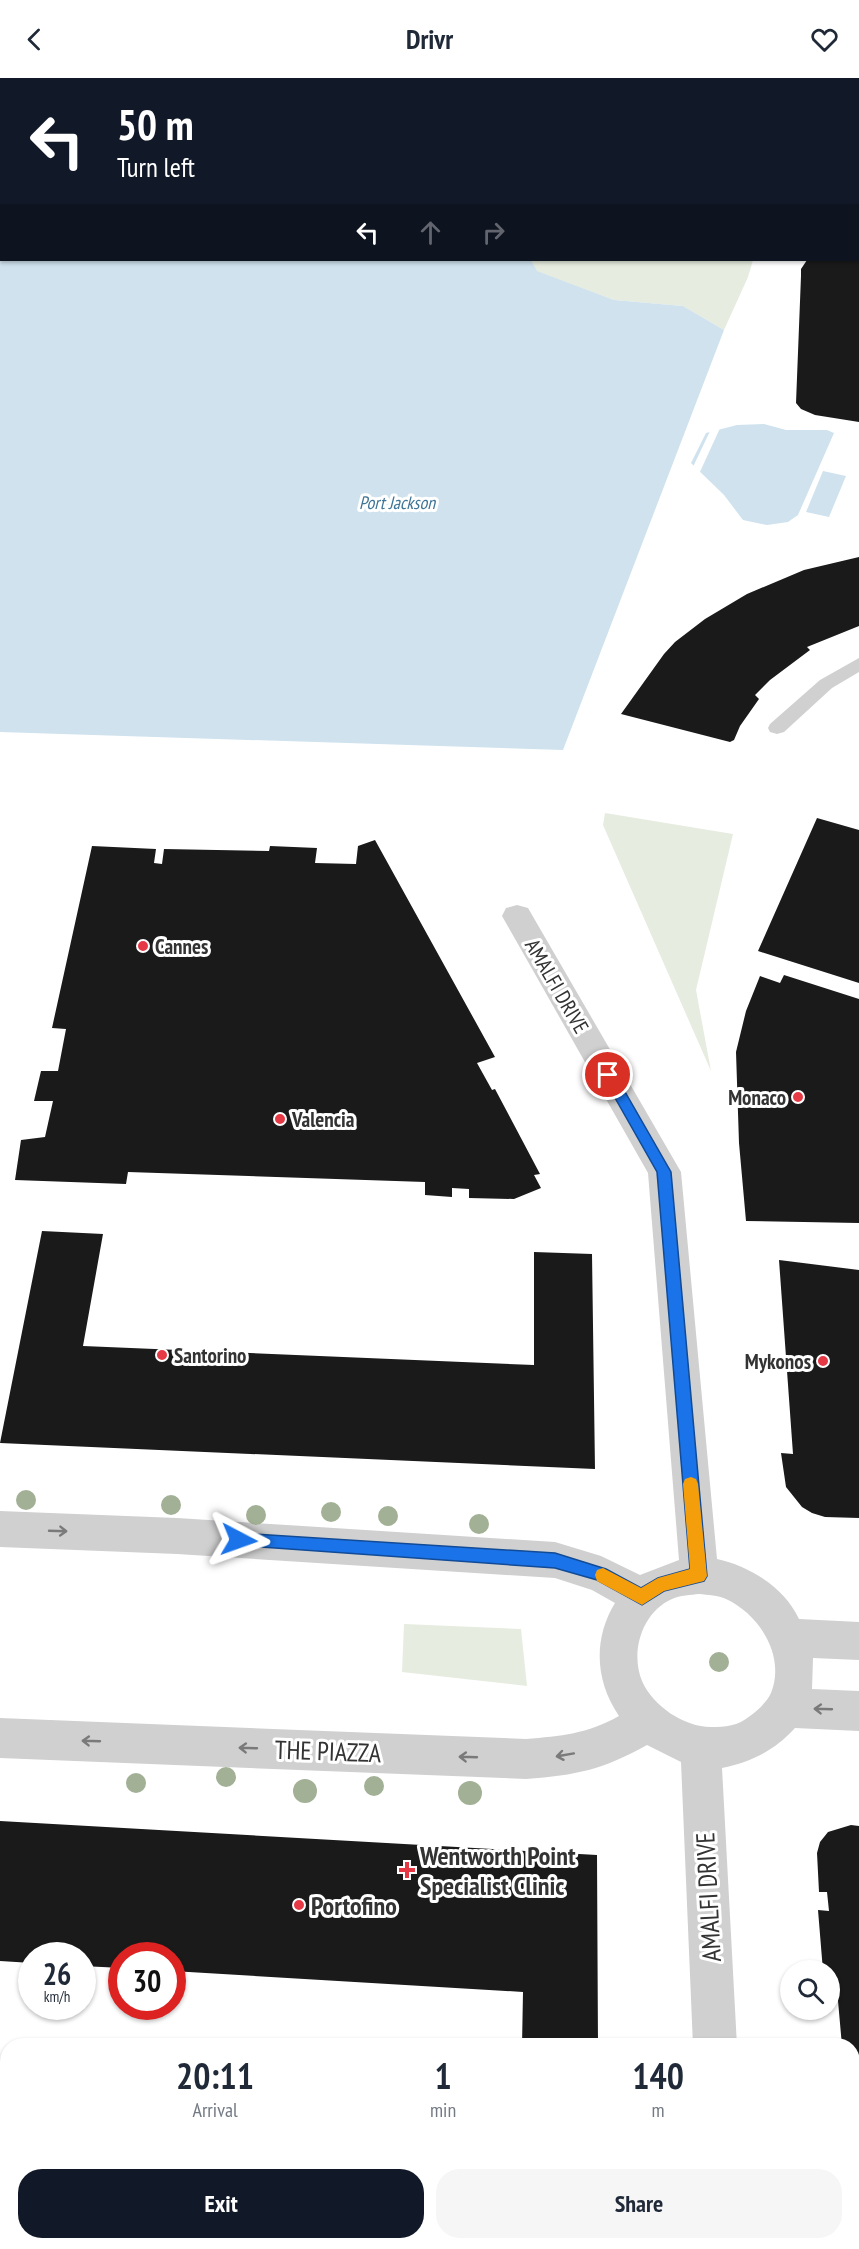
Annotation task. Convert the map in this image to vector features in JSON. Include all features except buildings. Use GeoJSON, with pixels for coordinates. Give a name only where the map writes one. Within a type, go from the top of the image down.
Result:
{"type":"FeatureCollection","features":[{"type":"Feature","properties":{"kind":"street","name":"AMALFI DRIVE"},"geometry":{"type":"LineString","coordinates":[[517,916],[664,1172],[699,1576]]}},
{"type":"Feature","properties":{"kind":"street"},"geometry":{"type":"LineString","coordinates":[[0,1529],[177,1536],[555,1560],[600,1574],[642,1597]]}},
{"type":"Feature","properties":{"kind":"street"},"geometry":{"type":"LineString","coordinates":[[699,1576],[726,1580],[752,1593],[774,1613],[789,1638],[794,1661],[793,1686],[786,1708],[771,1727],[751,1741],[727,1748],[701,1748],[673,1739],[649,1722],[630,1699],[619,1672],[618,1644],[626,1618],[642,1597],[658,1585],[678,1578],[699,1576]]}},
{"type":"Feature","properties":{"kind":"street"},"geometry":{"type":"LineString","coordinates":[[789,1638],[859,1641]]}},
{"type":"Feature","properties":{"kind":"street"},"geometry":{"type":"LineString","coordinates":[[786,1708],[859,1711]]}},
{"type":"Feature","properties":{"kind":"street","name":"THE PIAZZA"},"geometry":{"type":"LineString","coordinates":[[0,1738],[526,1759],[562,1756],[603,1747],[649,1722]]}},
{"type":"Feature","properties":{"kind":"street","name":"AMALFI DRIVE"},"geometry":{"type":"LineString","coordinates":[[701,1748],[715,2038]]}},
{"type":"Feature","properties":{"kind":"lane"},"geometry":{"type":"LineString","coordinates":[[777,728],[826,684],[859,664]]}},
{"type":"Feature","properties":{"kind":"shaded area"},"geometry":{"type":"Polygon","coordinates":[[[531,261],[753,261],[748,277],[724,330],[683,306],[614,300],[536,271],[531,261]]]}},
{"type":"Feature","properties":{"kind":"shaded area"},"geometry":{"type":"Polygon","coordinates":[[[605,813],[733,834],[696,990],[711,1071],[603,825],[605,813]]]}},
{"type":"Feature","properties":{"kind":"shaded area"},"geometry":{"type":"Polygon","coordinates":[[[404,1624],[521,1629],[527,1686],[402,1672],[404,1624]]]}},
{"type":"Feature","properties":{"kind":"water","name":"Port Jackson"},"geometry":{"type":"Polygon","coordinates":[[[0,261],[532,261],[537,271],[614,300],[683,306],[724,330],[563,750],[0,732],[0,261]]]}},
{"type":"Feature","properties":{"kind":"water"},"geometry":{"type":"Polygon","coordinates":[[[764,424],[786,430],[827,430],[834,433],[798,515],[788,522],[767,525],[743,520],[724,495],[691,463],[706,433],[737,425],[764,424]]]}},
{"type":"Feature","properties":{"kind":"water"},"geometry":{"type":"Polygon","coordinates":[[[823,471],[846,476],[829,517],[806,512],[823,471]]]}},
{"type":"Feature","properties":{"kind":"pier"},"geometry":{"type":"Polygon","coordinates":[[[721,426],[698,474],[692,469],[711,429],[721,426]]]}},
{"type":"Feature","properties":{"kind":"slow traffic"},"geometry":{"type":"LineString","coordinates":[[603,1575],[642,1597],[658,1585],[678,1578],[699,1576],[691,1484]]}},
{"type":"Feature","properties":{"kind":"place","name":"Cannes"},"geometry":{"type":"Point","coordinates":[143,946]}},
{"type":"Feature","properties":{"kind":"place","name":"Monaco"},"geometry":{"type":"Point","coordinates":[798,1097]}},
{"type":"Feature","properties":{"kind":"place","name":"Valencia"},"geometry":{"type":"Point","coordinates":[280,1119]}},
{"type":"Feature","properties":{"kind":"place","name":"Santorino"},"geometry":{"type":"Point","coordinates":[162,1355]}},
{"type":"Feature","properties":{"kind":"place","name":"Mykonos"},"geometry":{"type":"Point","coordinates":[823,1361]}},
{"type":"Feature","properties":{"kind":"place","name":"Wentworth Point Specialist Clinic"},"geometry":{"type":"Point","coordinates":[407,1870]}},
{"type":"Feature","properties":{"kind":"place","name":"Portofino"},"geometry":{"type":"Point","coordinates":[299,1905]}},
{"type":"Feature","properties":{"kind":"route"},"geometry":{"type":"LineString","coordinates":[[239,1540],[555,1560],[600,1574],[642,1597],[658,1585],[678,1578],[699,1576],[664,1172],[608,1075]]}}]}
